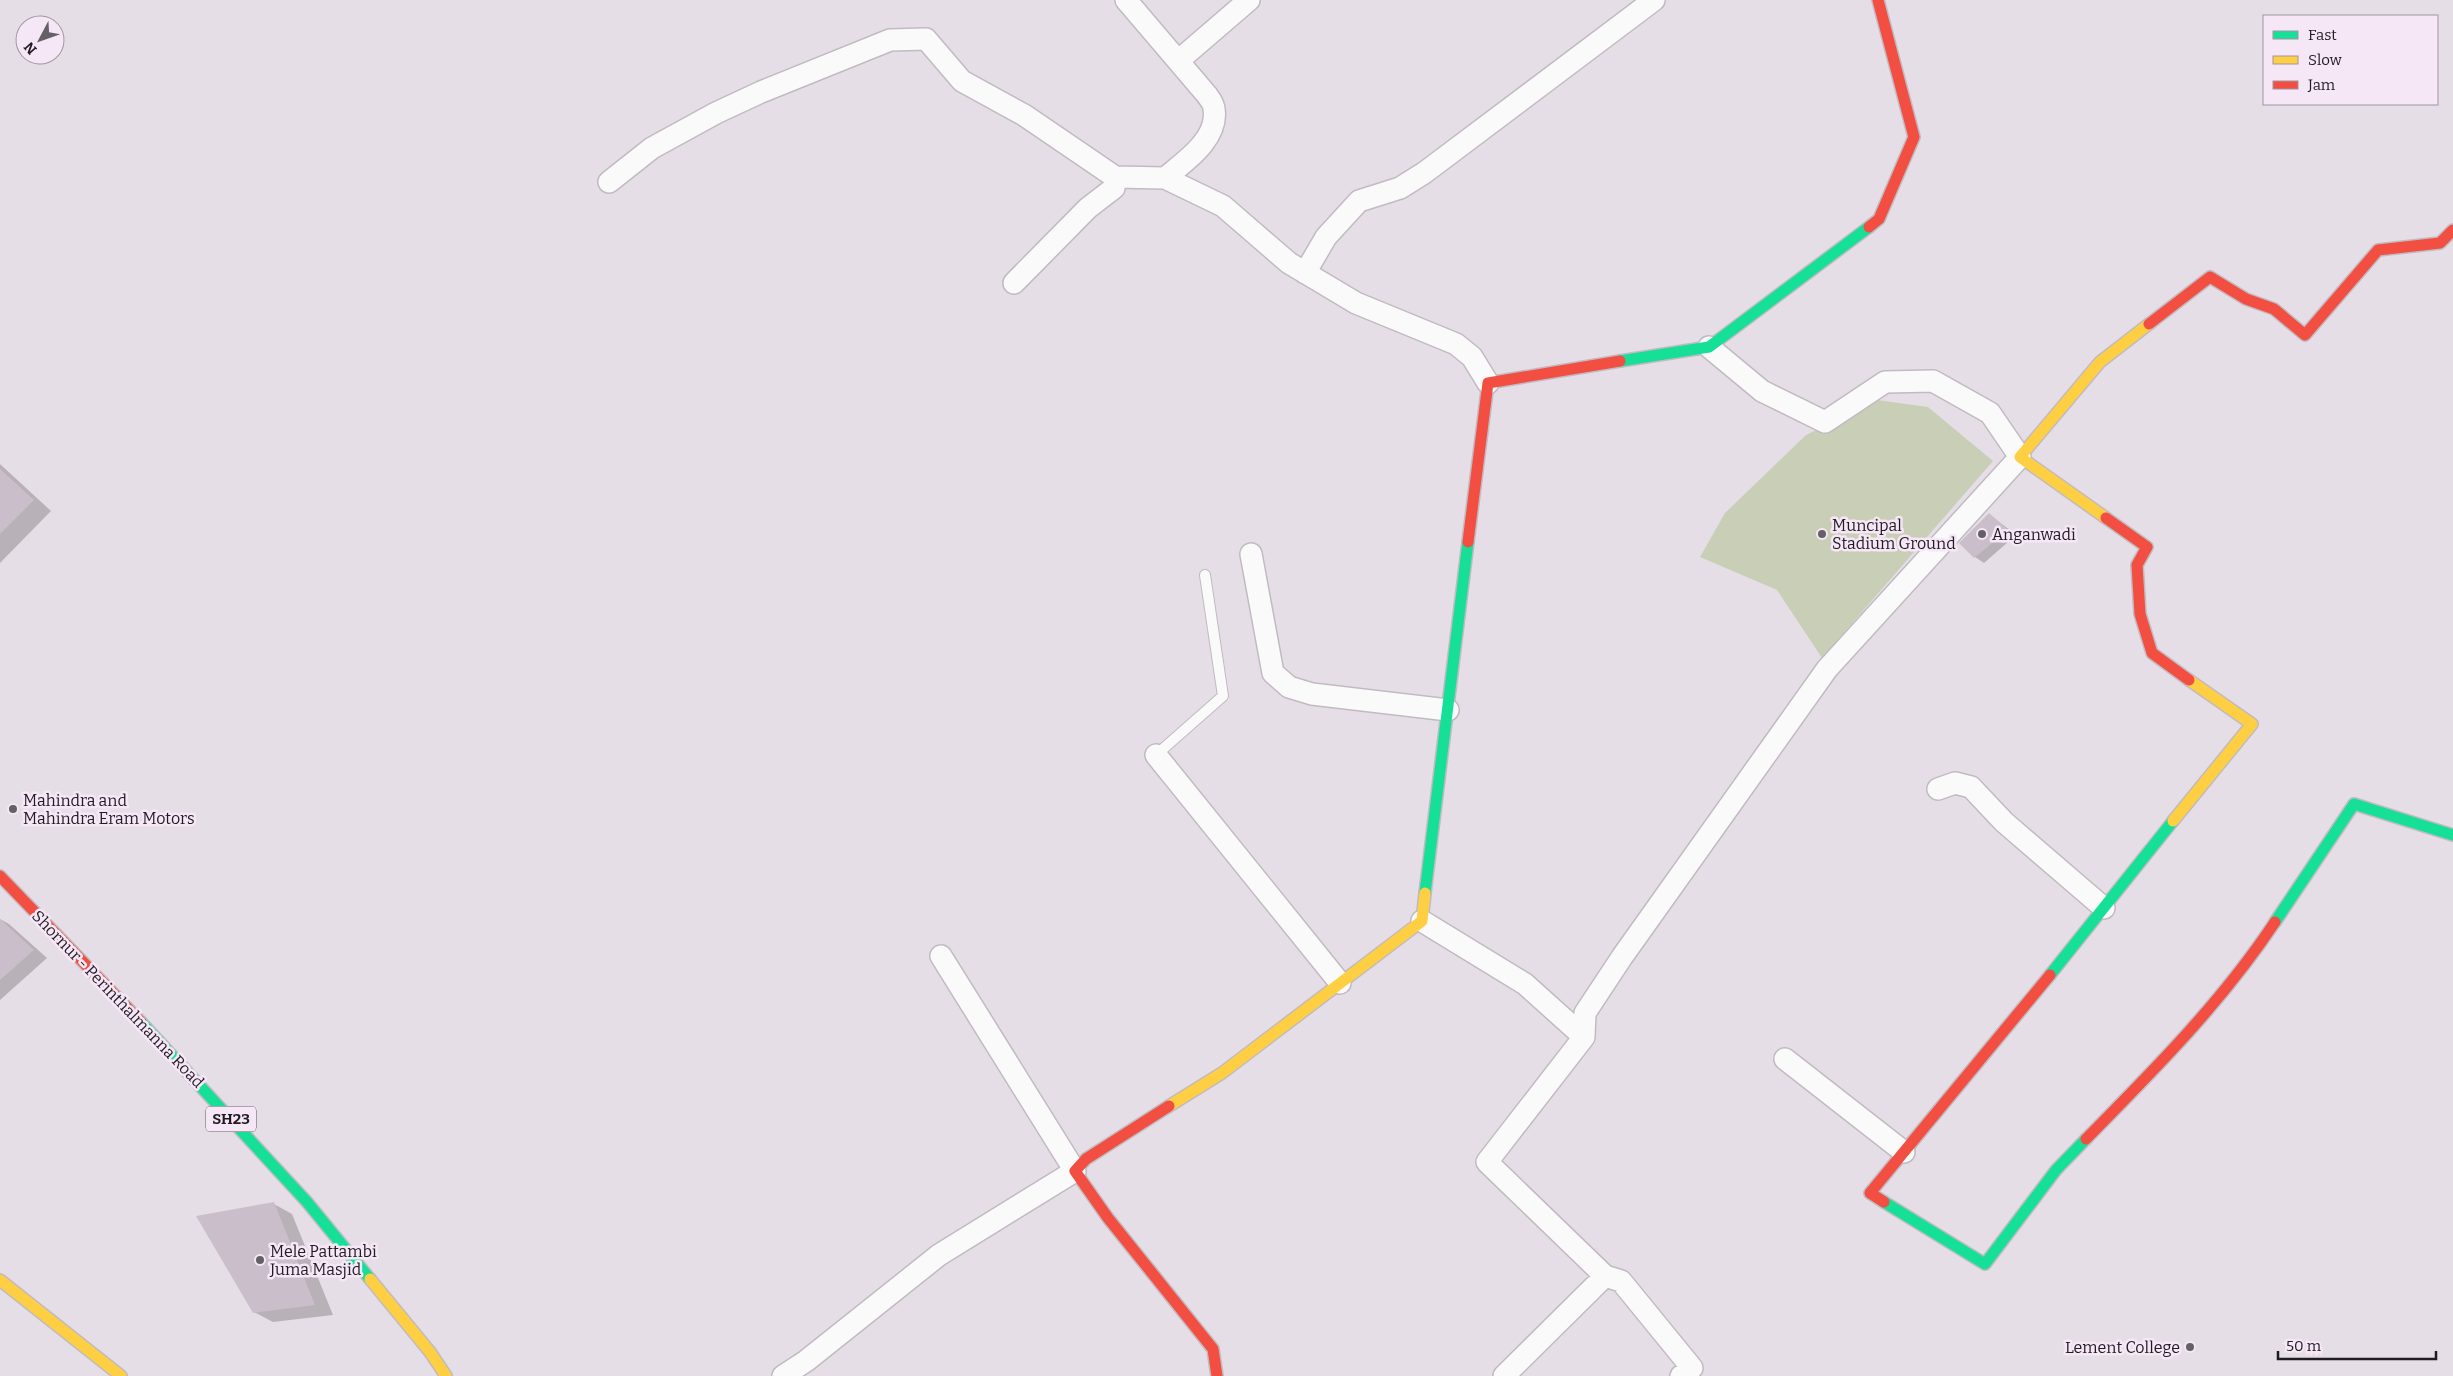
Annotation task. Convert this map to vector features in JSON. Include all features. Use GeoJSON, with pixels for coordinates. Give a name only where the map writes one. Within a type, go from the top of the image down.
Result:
{"type":"FeatureCollection","features":[{"type":"Feature","properties":{"kind":"street"},"geometry":{"type":"LineString","coordinates":[[1126,0],[1208,95],[1214,108],[1214,123],[1209,134],[1190,158],[1165,178]]}},
{"type":"Feature","properties":{"kind":"street"},"geometry":{"type":"LineString","coordinates":[[1178,61],[1249,0]]}},
{"type":"Feature","properties":{"kind":"street"},"geometry":{"type":"LineString","coordinates":[[1305,273],[1326,238],[1359,201],[1400,188],[1424,173],[1654,0]]}},
{"type":"Feature","properties":{"kind":"street"},"geometry":{"type":"LineString","coordinates":[[1488,383],[1709,347],[1879,219],[1914,137],[1878,0]]}},
{"type":"Feature","properties":{"kind":"street"},"geometry":{"type":"LineString","coordinates":[[609,182],[652,148],[716,113],[761,92],[890,40],[926,39],[962,81],[1024,115],[1115,177],[1165,178],[1223,206],[1289,263],[1356,304],[1456,344],[1472,357],[1488,383],[1422,921],[1222,1073],[1086,1159],[1075,1171],[940,1255],[806,1361],[784,1376]]}},
{"type":"Feature","properties":{"kind":"street"},"geometry":{"type":"LineString","coordinates":[[1014,284],[1088,208],[1114,188],[1115,177]]}},
{"type":"Feature","properties":{"kind":"street"},"geometry":{"type":"LineString","coordinates":[[1681,1376],[1692,1368],[1622,1281],[1605,1276],[1487,1162],[1584,1037],[1585,1013],[1622,957],[1827,669],[2020,457],[2100,362],[2210,276],[2246,299],[2274,308],[2305,336],[2378,250],[2440,243],[2453,230]]}},
{"type":"Feature","properties":{"kind":"street"},"geometry":{"type":"LineString","coordinates":[[1709,347],[1762,391],[1825,422],[1885,382],[1933,381],[1990,413],[2020,457],[2147,547],[2137,566],[2140,614],[2152,652],[2252,724],[1870,1193],[1985,1264],[2056,1170],[2157,1066],[2251,959],[2354,804],[2453,835]]}},
{"type":"Feature","properties":{"kind":"street"},"geometry":{"type":"LineString","coordinates":[[1251,554],[1273,674],[1289,688],[1312,694],[1448,710]]}},
{"type":"Feature","properties":{"kind":"street"},"geometry":{"type":"LineString","coordinates":[[1156,756],[1340,983]]}},
{"type":"Feature","properties":{"kind":"street"},"geometry":{"type":"LineString","coordinates":[[1938,789],[1955,783],[1971,787],[2004,822],[2104,908]]}},
{"type":"Feature","properties":{"kind":"street","name":"Shornur - Perinthalmanna Road"},"geometry":{"type":"LineString","coordinates":[[0,876],[166,1048],[307,1202],[430,1352],[446,1376]]}},
{"type":"Feature","properties":{"kind":"street"},"geometry":{"type":"LineString","coordinates":[[1422,921],[1525,984],[1584,1037]]}},
{"type":"Feature","properties":{"kind":"street"},"geometry":{"type":"LineString","coordinates":[[941,956],[1075,1171],[1108,1218],[1213,1349],[1217,1376]]}},
{"type":"Feature","properties":{"kind":"street"},"geometry":{"type":"LineString","coordinates":[[1785,1059],[1904,1152]]}},
{"type":"Feature","properties":{"kind":"street"},"geometry":{"type":"LineString","coordinates":[[1504,1376],[1605,1276]]}},
{"type":"Feature","properties":{"kind":"street"},"geometry":{"type":"LineString","coordinates":[[0,1280],[121,1376]]}},
{"type":"Feature","properties":{"kind":"lane"},"geometry":{"type":"LineString","coordinates":[[1156,756],[1224,696],[1206,575]]}},
{"type":"Feature","properties":{"kind":"green space","name":"Muncipal Stadium Ground"},"geometry":{"type":"Polygon","coordinates":[[[1877,400],[1928,407],[1993,461],[1822,658],[1777,590],[1700,557],[1725,513],[1806,435],[1877,400]]]}},
{"type":"Feature","properties":{"kind":"building"},"geometry":{"type":"Polygon","coordinates":[[[0,469],[34,500],[0,534],[0,469]]]}},
{"type":"Feature","properties":{"kind":"building","name":"Anganwadi"},"geometry":{"type":"Polygon","coordinates":[[[1989,513],[2008,530],[1974,558],[1959,543],[1989,513]]]}},
{"type":"Feature","properties":{"kind":"building"},"geometry":{"type":"Polygon","coordinates":[[[0,919],[34,950],[0,980],[0,919]]]}},
{"type":"Feature","properties":{"kind":"building","name":"Mele Pattambi Juma Masjid"},"geometry":{"type":"Polygon","coordinates":[[[274,1202],[315,1305],[253,1313],[196,1216],[274,1202]]]}},
{"type":"Feature","properties":{"kind":"traffic: fast"},"geometry":{"type":"LineString","coordinates":[[1620,361],[1709,347],[1869,227]]}},
{"type":"Feature","properties":{"kind":"traffic: fast"},"geometry":{"type":"LineString","coordinates":[[1425,893],[1468,542]]}},
{"type":"Feature","properties":{"kind":"traffic: fast"},"geometry":{"type":"LineString","coordinates":[[2275,922],[2354,804],[2453,835]]}},
{"type":"Feature","properties":{"kind":"traffic: fast"},"geometry":{"type":"LineString","coordinates":[[2050,975],[2173,821]]}},
{"type":"Feature","properties":{"kind":"traffic: fast"},"geometry":{"type":"LineString","coordinates":[[141,1022],[307,1202],[370,1279]]}},
{"type":"Feature","properties":{"kind":"traffic: fast"},"geometry":{"type":"LineString","coordinates":[[1884,1202],[1985,1264],[2056,1170],[2086,1139]]}},
{"type":"Feature","properties":{"kind":"traffic: slow"},"geometry":{"type":"LineString","coordinates":[[2106,518],[2020,457],[2100,362],[2149,324]]}},
{"type":"Feature","properties":{"kind":"traffic: slow"},"geometry":{"type":"LineString","coordinates":[[2173,821],[2252,724],[2189,680]]}},
{"type":"Feature","properties":{"kind":"traffic: slow"},"geometry":{"type":"LineString","coordinates":[[1169,1106],[1222,1073],[1422,921],[1425,893]]}},
{"type":"Feature","properties":{"kind":"traffic: slow"},"geometry":{"type":"LineString","coordinates":[[370,1279],[430,1352],[446,1376]]}},
{"type":"Feature","properties":{"kind":"traffic: slow"},"geometry":{"type":"LineString","coordinates":[[0,1280],[121,1376]]}},
{"type":"Feature","properties":{"kind":"traffic: jam"},"geometry":{"type":"LineString","coordinates":[[1869,227],[1879,219],[1914,137],[1878,0]]}},
{"type":"Feature","properties":{"kind":"traffic: jam"},"geometry":{"type":"LineString","coordinates":[[2149,324],[2210,277],[2246,299],[2274,309],[2305,335],[2378,250],[2440,243],[2453,230]]}},
{"type":"Feature","properties":{"kind":"traffic: jam"},"geometry":{"type":"LineString","coordinates":[[1468,542],[1488,383],[1620,361]]}},
{"type":"Feature","properties":{"kind":"traffic: jam"},"geometry":{"type":"LineString","coordinates":[[2106,518],[2147,547],[2137,565],[2140,614],[2152,653],[2189,680]]}},
{"type":"Feature","properties":{"kind":"traffic: jam"},"geometry":{"type":"LineString","coordinates":[[0,876],[141,1022]]}},
{"type":"Feature","properties":{"kind":"traffic: jam"},"geometry":{"type":"LineString","coordinates":[[2086,1139],[2161,1062],[2210,1008],[2275,922]]}},
{"type":"Feature","properties":{"kind":"traffic: jam"},"geometry":{"type":"LineString","coordinates":[[1884,1202],[1870,1193],[2050,975]]}},
{"type":"Feature","properties":{"kind":"traffic: jam"},"geometry":{"type":"LineString","coordinates":[[1169,1106],[1086,1159],[1075,1171],[1108,1218],[1213,1349],[1217,1376]]}},
{"type":"Feature","properties":{"kind":"place","name":"Muncipal Stadium Ground"},"geometry":{"type":"Point","coordinates":[1822,534]}},
{"type":"Feature","properties":{"kind":"place","name":"Anganwadi"},"geometry":{"type":"Point","coordinates":[1982,534]}},
{"type":"Feature","properties":{"kind":"place","name":"Mahindra and Mahindra Eram Motors"},"geometry":{"type":"Point","coordinates":[13,809]}},
{"type":"Feature","properties":{"kind":"place","name":"Mele Pattambi Juma Masjid"},"geometry":{"type":"Point","coordinates":[260,1260]}},
{"type":"Feature","properties":{"kind":"place","name":"Lement College"},"geometry":{"type":"Point","coordinates":[2190,1347]}}]}
